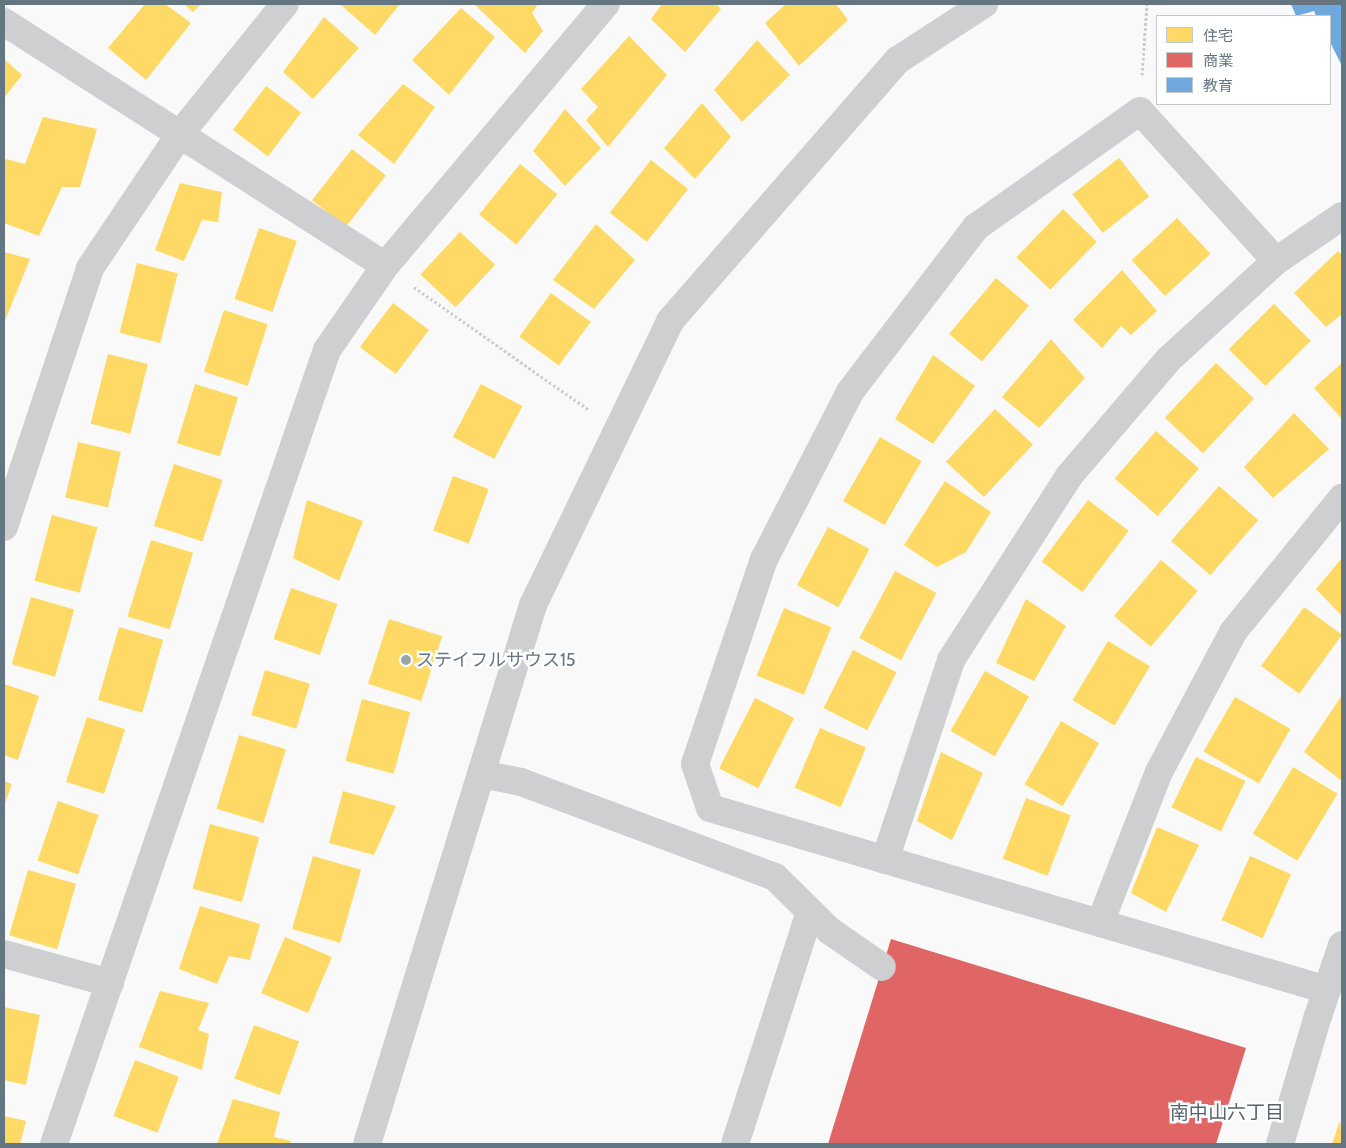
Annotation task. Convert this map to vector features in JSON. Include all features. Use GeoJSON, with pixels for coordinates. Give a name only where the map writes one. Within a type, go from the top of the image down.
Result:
{"type":"FeatureCollection","features":[{"type":"Feature","properties":{"kind":"street"},"geometry":{"type":"LineString","coordinates":[[4,527],[90,268],[180,134],[285,4]]}},
{"type":"Feature","properties":{"kind":"street"},"geometry":{"type":"LineString","coordinates":[[54,1144],[328,350],[385,266],[606,4]]}},
{"type":"Feature","properties":{"kind":"street"},"geometry":{"type":"LineString","coordinates":[[367,1144],[534,605],[670,321],[898,60],[984,4]]}},
{"type":"Feature","properties":{"kind":"street"},"geometry":{"type":"LineString","coordinates":[[4,22],[385,266]]}},
{"type":"Feature","properties":{"kind":"street"},"geometry":{"type":"LineString","coordinates":[[1276,262],[1140,111],[976,227],[850,392],[764,559],[695,764],[710,808],[1327,990]]}},
{"type":"Feature","properties":{"kind":"street"},"geometry":{"type":"LineString","coordinates":[[884,860],[951,660],[1069,476],[1169,359],[1276,262],[1342,216]]}},
{"type":"Feature","properties":{"kind":"street"},"geometry":{"type":"LineString","coordinates":[[1100,923],[1159,772],[1233,632],[1342,498]]}},
{"type":"Feature","properties":{"kind":"street"},"geometry":{"type":"LineString","coordinates":[[481,774],[521,782],[775,877],[830,931],[882,967]]}},
{"type":"Feature","properties":{"kind":"street"},"geometry":{"type":"LineString","coordinates":[[735,1144],[810,912]]}},
{"type":"Feature","properties":{"kind":"street"},"geometry":{"type":"LineString","coordinates":[[1280,1144],[1342,945]]}},
{"type":"Feature","properties":{"kind":"street"},"geometry":{"type":"LineString","coordinates":[[4,954],[110,983]]}},
{"type":"Feature","properties":{"kind":"path"},"geometry":{"type":"LineString","coordinates":[[1140,111],[1147,4]]}},
{"type":"Feature","properties":{"kind":"path"},"geometry":{"type":"LineString","coordinates":[[385,266],[596,415]]}},
{"type":"Feature","properties":{"kind":"building: 住宅"},"geometry":{"type":"Polygon","coordinates":[[[145,4],[165,4],[191,23],[146,80],[108,48],[145,4]]]}},
{"type":"Feature","properties":{"kind":"building: 住宅"},"geometry":{"type":"Polygon","coordinates":[[[184,4],[201,4],[193,12],[184,4]]]}},
{"type":"Feature","properties":{"kind":"building: 住宅"},"geometry":{"type":"Polygon","coordinates":[[[340,4],[400,4],[375,35],[340,4]]]}},
{"type":"Feature","properties":{"kind":"building: 住宅"},"geometry":{"type":"Polygon","coordinates":[[[474,4],[538,4],[532,13],[543,31],[525,53],[474,4]]]}},
{"type":"Feature","properties":{"kind":"building: 住宅"},"geometry":{"type":"Polygon","coordinates":[[[662,4],[716,4],[721,9],[685,52],[651,19],[662,4]]]}},
{"type":"Feature","properties":{"kind":"building: 住宅"},"geometry":{"type":"Polygon","coordinates":[[[786,4],[836,4],[848,20],[799,66],[765,23],[786,4]]]}},
{"type":"Feature","properties":{"kind":"building: 住宅"},"geometry":{"type":"Polygon","coordinates":[[[461,8],[495,37],[449,95],[412,60],[461,8]]]}},
{"type":"Feature","properties":{"kind":"building: 住宅"},"geometry":{"type":"Polygon","coordinates":[[[324,17],[359,48],[313,99],[283,72],[324,17]]]}},
{"type":"Feature","properties":{"kind":"building: 住宅"},"geometry":{"type":"Polygon","coordinates":[[[629,36],[667,75],[608,147],[586,120],[598,107],[581,89],[629,36]]]}},
{"type":"Feature","properties":{"kind":"building: 住宅"},"geometry":{"type":"Polygon","coordinates":[[[757,40],[790,75],[742,122],[714,90],[757,40]]]}},
{"type":"Feature","properties":{"kind":"building: 住宅"},"geometry":{"type":"Polygon","coordinates":[[[4,59],[22,75],[4,98],[4,59]]]}},
{"type":"Feature","properties":{"kind":"building: 住宅"},"geometry":{"type":"Polygon","coordinates":[[[403,84],[435,107],[394,164],[358,135],[403,84]]]}},
{"type":"Feature","properties":{"kind":"building: 住宅"},"geometry":{"type":"Polygon","coordinates":[[[266,86],[301,112],[268,156],[233,130],[266,86]]]}},
{"type":"Feature","properties":{"kind":"building: 住宅"},"geometry":{"type":"Polygon","coordinates":[[[702,103],[731,137],[695,179],[664,148],[702,103]]]}},
{"type":"Feature","properties":{"kind":"building: 住宅"},"geometry":{"type":"Polygon","coordinates":[[[565,109],[601,148],[565,186],[533,151],[565,109]]]}},
{"type":"Feature","properties":{"kind":"building: 住宅"},"geometry":{"type":"Polygon","coordinates":[[[43,117],[97,129],[80,187],[62,187],[39,236],[4,223],[4,164],[6,159],[25,164],[43,117]]]}},
{"type":"Feature","properties":{"kind":"building: 住宅"},"geometry":{"type":"Polygon","coordinates":[[[352,149],[386,175],[346,227],[312,200],[352,149]]]}},
{"type":"Feature","properties":{"kind":"building: 住宅"},"geometry":{"type":"Polygon","coordinates":[[[1119,158],[1149,197],[1103,233],[1073,194],[1119,158]]]}},
{"type":"Feature","properties":{"kind":"building: 住宅"},"geometry":{"type":"Polygon","coordinates":[[[651,160],[688,189],[647,242],[610,213],[651,160]]]}},
{"type":"Feature","properties":{"kind":"building: 住宅"},"geometry":{"type":"Polygon","coordinates":[[[520,164],[557,194],[516,245],[479,215],[520,164]]]}},
{"type":"Feature","properties":{"kind":"building: 住宅"},"geometry":{"type":"Polygon","coordinates":[[[180,183],[222,192],[218,222],[202,220],[184,261],[155,250],[180,183]]]}},
{"type":"Feature","properties":{"kind":"building: 住宅"},"geometry":{"type":"Polygon","coordinates":[[[1063,209],[1097,242],[1050,290],[1016,257],[1063,209]]]}},
{"type":"Feature","properties":{"kind":"building: 住宅"},"geometry":{"type":"Polygon","coordinates":[[[1177,218],[1210,254],[1165,296],[1132,260],[1177,218]]]}},
{"type":"Feature","properties":{"kind":"building: 住宅"},"geometry":{"type":"Polygon","coordinates":[[[596,224],[635,260],[594,309],[553,280],[596,224]]]}},
{"type":"Feature","properties":{"kind":"building: 住宅"},"geometry":{"type":"Polygon","coordinates":[[[259,228],[297,241],[272,312],[235,299],[259,228]]]}},
{"type":"Feature","properties":{"kind":"building: 住宅"},"geometry":{"type":"Polygon","coordinates":[[[460,232],[495,265],[456,307],[420,274],[460,232]]]}},
{"type":"Feature","properties":{"kind":"building: 住宅"},"geometry":{"type":"Polygon","coordinates":[[[1338,251],[1342,255],[1342,314],[1326,327],[1294,293],[1338,251]]]}},
{"type":"Feature","properties":{"kind":"building: 住宅"},"geometry":{"type":"Polygon","coordinates":[[[4,252],[30,259],[4,323],[4,252]]]}},
{"type":"Feature","properties":{"kind":"building: 住宅"},"geometry":{"type":"Polygon","coordinates":[[[137,263],[178,273],[160,343],[120,333],[137,263]]]}},
{"type":"Feature","properties":{"kind":"building: 住宅"},"geometry":{"type":"Polygon","coordinates":[[[1122,270],[1157,311],[1131,335],[1121,326],[1102,348],[1073,320],[1122,270]]]}},
{"type":"Feature","properties":{"kind":"building: 住宅"},"geometry":{"type":"Polygon","coordinates":[[[996,278],[1029,306],[982,362],[949,334],[996,278]]]}},
{"type":"Feature","properties":{"kind":"building: 住宅"},"geometry":{"type":"Polygon","coordinates":[[[551,293],[591,322],[559,365],[519,337],[551,293]]]}},
{"type":"Feature","properties":{"kind":"building: 住宅"},"geometry":{"type":"Polygon","coordinates":[[[393,303],[429,330],[396,374],[360,347],[393,303]]]}},
{"type":"Feature","properties":{"kind":"building: 住宅"},"geometry":{"type":"Polygon","coordinates":[[[1274,304],[1311,341],[1266,386],[1229,349],[1274,304]]]}},
{"type":"Feature","properties":{"kind":"building: 住宅"},"geometry":{"type":"Polygon","coordinates":[[[224,310],[268,324],[248,386],[204,372],[224,310]]]}},
{"type":"Feature","properties":{"kind":"building: 住宅"},"geometry":{"type":"Polygon","coordinates":[[[1051,339],[1085,378],[1039,428],[1002,397],[1051,339]]]}},
{"type":"Feature","properties":{"kind":"building: 住宅"},"geometry":{"type":"Polygon","coordinates":[[[108,354],[148,364],[130,434],[91,424],[108,354]]]}},
{"type":"Feature","properties":{"kind":"building: 住宅"},"geometry":{"type":"Polygon","coordinates":[[[933,355],[975,386],[933,444],[895,419],[933,355]]]}},
{"type":"Feature","properties":{"kind":"building: 住宅"},"geometry":{"type":"Polygon","coordinates":[[[1216,363],[1254,398],[1203,453],[1165,418],[1216,363]]]}},
{"type":"Feature","properties":{"kind":"building: 住宅"},"geometry":{"type":"Polygon","coordinates":[[[1342,363],[1342,419],[1314,388],[1342,363]]]}},
{"type":"Feature","properties":{"kind":"building: 住宅"},"geometry":{"type":"Polygon","coordinates":[[[195,384],[238,397],[220,456],[177,443],[195,384]]]}},
{"type":"Feature","properties":{"kind":"building: 住宅"},"geometry":{"type":"Polygon","coordinates":[[[481,384],[522,406],[494,459],[453,437],[481,384]]]}},
{"type":"Feature","properties":{"kind":"building: 住宅"},"geometry":{"type":"Polygon","coordinates":[[[995,409],[1033,444],[984,497],[946,462],[995,409]]]}},
{"type":"Feature","properties":{"kind":"building: 住宅"},"geometry":{"type":"Polygon","coordinates":[[[1294,413],[1329,449],[1273,498],[1244,467],[1294,413]]]}},
{"type":"Feature","properties":{"kind":"building: 住宅"},"geometry":{"type":"Polygon","coordinates":[[[1156,431],[1199,468],[1158,516],[1115,479],[1156,431]]]}},
{"type":"Feature","properties":{"kind":"building: 住宅"},"geometry":{"type":"Polygon","coordinates":[[[880,437],[922,461],[885,525],[843,501],[880,437]]]}},
{"type":"Feature","properties":{"kind":"building: 住宅"},"geometry":{"type":"Polygon","coordinates":[[[78,442],[121,452],[108,507],[65,498],[78,442]]]}},
{"type":"Feature","properties":{"kind":"building: 住宅"},"geometry":{"type":"Polygon","coordinates":[[[174,464],[223,480],[202,542],[154,526],[174,464]]]}},
{"type":"Feature","properties":{"kind":"building: 住宅"},"geometry":{"type":"Polygon","coordinates":[[[453,476],[489,489],[469,543],[433,531],[453,476]]]}},
{"type":"Feature","properties":{"kind":"building: 住宅"},"geometry":{"type":"Polygon","coordinates":[[[945,481],[991,512],[966,552],[937,567],[904,545],[945,481]]]}},
{"type":"Feature","properties":{"kind":"building: 住宅"},"geometry":{"type":"Polygon","coordinates":[[[1219,486],[1258,520],[1210,575],[1171,541],[1219,486]]]}},
{"type":"Feature","properties":{"kind":"building: 住宅"},"geometry":{"type":"Polygon","coordinates":[[[307,500],[363,521],[339,581],[293,558],[307,500]]]}},
{"type":"Feature","properties":{"kind":"building: 住宅"},"geometry":{"type":"Polygon","coordinates":[[[1088,500],[1129,531],[1082,592],[1042,561],[1088,500]]]}},
{"type":"Feature","properties":{"kind":"building: 住宅"},"geometry":{"type":"Polygon","coordinates":[[[52,515],[97,527],[80,593],[34,581],[52,515]]]}},
{"type":"Feature","properties":{"kind":"building: 住宅"},"geometry":{"type":"Polygon","coordinates":[[[828,527],[869,549],[839,607],[797,585],[828,527]]]}},
{"type":"Feature","properties":{"kind":"building: 住宅"},"geometry":{"type":"Polygon","coordinates":[[[151,540],[193,553],[170,629],[128,617],[151,540]]]}},
{"type":"Feature","properties":{"kind":"building: 住宅"},"geometry":{"type":"Polygon","coordinates":[[[1342,558],[1342,616],[1316,589],[1342,558]]]}},
{"type":"Feature","properties":{"kind":"building: 住宅"},"geometry":{"type":"Polygon","coordinates":[[[1161,560],[1198,591],[1151,647],[1114,616],[1161,560]]]}},
{"type":"Feature","properties":{"kind":"building: 住宅"},"geometry":{"type":"Polygon","coordinates":[[[895,571],[936,593],[901,660],[859,638],[895,571]]]}},
{"type":"Feature","properties":{"kind":"building: 住宅"},"geometry":{"type":"Polygon","coordinates":[[[291,588],[337,604],[320,655],[273,639],[291,588]]]}},
{"type":"Feature","properties":{"kind":"building: 住宅"},"geometry":{"type":"Polygon","coordinates":[[[31,597],[74,609],[55,677],[12,664],[31,597]]]}},
{"type":"Feature","properties":{"kind":"building: 住宅"},"geometry":{"type":"Polygon","coordinates":[[[1026,599],[1066,626],[1034,681],[996,663],[1026,599]]]}},
{"type":"Feature","properties":{"kind":"building: 住宅"},"geometry":{"type":"Polygon","coordinates":[[[1304,607],[1342,635],[1299,694],[1261,666],[1304,607]]]}},
{"type":"Feature","properties":{"kind":"building: 住宅"},"geometry":{"type":"Polygon","coordinates":[[[784,608],[831,627],[804,695],[757,676],[784,608]]]}},
{"type":"Feature","properties":{"kind":"building: 住宅","name":"ステイフルサウス15"},"geometry":{"type":"Polygon","coordinates":[[[389,619],[442,636],[421,701],[368,684],[389,619]]]}},
{"type":"Feature","properties":{"kind":"building: 住宅"},"geometry":{"type":"Polygon","coordinates":[[[119,627],[163,640],[142,713],[98,700],[119,627]]]}},
{"type":"Feature","properties":{"kind":"building: 住宅"},"geometry":{"type":"Polygon","coordinates":[[[1108,641],[1150,666],[1114,725],[1072,700],[1108,641]]]}},
{"type":"Feature","properties":{"kind":"building: 住宅"},"geometry":{"type":"Polygon","coordinates":[[[853,650],[897,672],[867,730],[823,708],[853,650]]]}},
{"type":"Feature","properties":{"kind":"building: 住宅"},"geometry":{"type":"Polygon","coordinates":[[[265,670],[310,684],[296,729],[251,715],[265,670]]]}},
{"type":"Feature","properties":{"kind":"building: 住宅"},"geometry":{"type":"Polygon","coordinates":[[[985,671],[1029,696],[995,756],[950,731],[985,671]]]}},
{"type":"Feature","properties":{"kind":"building: 住宅"},"geometry":{"type":"Polygon","coordinates":[[[4,684],[39,696],[18,760],[4,755],[4,684]]]}},
{"type":"Feature","properties":{"kind":"building: 住宅"},"geometry":{"type":"Polygon","coordinates":[[[1342,695],[1342,781],[1304,752],[1342,695]]]}},
{"type":"Feature","properties":{"kind":"building: 住宅"},"geometry":{"type":"Polygon","coordinates":[[[1235,697],[1290,729],[1259,784],[1204,752],[1235,697]]]}},
{"type":"Feature","properties":{"kind":"building: 住宅"},"geometry":{"type":"Polygon","coordinates":[[[755,698],[794,718],[758,788],[719,768],[755,698]]]}},
{"type":"Feature","properties":{"kind":"building: 住宅"},"geometry":{"type":"Polygon","coordinates":[[[362,699],[410,712],[394,774],[345,761],[362,699]]]}},
{"type":"Feature","properties":{"kind":"building: 住宅"},"geometry":{"type":"Polygon","coordinates":[[[87,717],[125,729],[104,794],[66,782],[87,717]]]}},
{"type":"Feature","properties":{"kind":"building: 住宅"},"geometry":{"type":"Polygon","coordinates":[[[1061,721],[1099,743],[1063,806],[1024,784],[1061,721]]]}},
{"type":"Feature","properties":{"kind":"building: 住宅"},"geometry":{"type":"Polygon","coordinates":[[[820,728],[866,748],[841,807],[795,788],[820,728]]]}},
{"type":"Feature","properties":{"kind":"building: 住宅"},"geometry":{"type":"Polygon","coordinates":[[[239,735],[286,749],[263,823],[216,809],[239,735]]]}},
{"type":"Feature","properties":{"kind":"building: 住宅"},"geometry":{"type":"Polygon","coordinates":[[[941,752],[983,773],[952,840],[917,821],[941,752]]]}},
{"type":"Feature","properties":{"kind":"building: 住宅"},"geometry":{"type":"Polygon","coordinates":[[[1196,757],[1245,781],[1221,831],[1171,807],[1196,757]]]}},
{"type":"Feature","properties":{"kind":"building: 住宅"},"geometry":{"type":"Polygon","coordinates":[[[1293,767],[1338,794],[1297,861],[1253,834],[1293,767]]]}},
{"type":"Feature","properties":{"kind":"building: 住宅"},"geometry":{"type":"Polygon","coordinates":[[[4,781],[12,784],[4,806],[4,781]]]}},
{"type":"Feature","properties":{"kind":"building: 住宅"},"geometry":{"type":"Polygon","coordinates":[[[343,791],[396,806],[374,855],[329,843],[343,791]]]}},
{"type":"Feature","properties":{"kind":"building: 住宅"},"geometry":{"type":"Polygon","coordinates":[[[1026,798],[1071,815],[1048,876],[1003,859],[1026,798]]]}},
{"type":"Feature","properties":{"kind":"building: 住宅"},"geometry":{"type":"Polygon","coordinates":[[[58,801],[99,815],[78,875],[37,861],[58,801]]]}},
{"type":"Feature","properties":{"kind":"building: 住宅"},"geometry":{"type":"Polygon","coordinates":[[[210,824],[259,837],[242,902],[193,889],[210,824]]]}},
{"type":"Feature","properties":{"kind":"building: 住宅"},"geometry":{"type":"Polygon","coordinates":[[[1157,827],[1199,845],[1166,912],[1131,893],[1157,827]]]}},
{"type":"Feature","properties":{"kind":"building: 住宅"},"geometry":{"type":"Polygon","coordinates":[[[313,856],[361,870],[340,943],[292,929],[313,856]]]}},
{"type":"Feature","properties":{"kind":"building: 住宅"},"geometry":{"type":"Polygon","coordinates":[[[1250,856],[1291,874],[1263,938],[1222,920],[1250,856]]]}},
{"type":"Feature","properties":{"kind":"building: 住宅"},"geometry":{"type":"Polygon","coordinates":[[[28,870],[76,884],[57,949],[9,935],[28,870]]]}},
{"type":"Feature","properties":{"kind":"building: 住宅"},"geometry":{"type":"Polygon","coordinates":[[[200,906],[260,924],[250,960],[229,956],[217,984],[179,969],[200,906]]]}},
{"type":"Feature","properties":{"kind":"building: 住宅"},"geometry":{"type":"Polygon","coordinates":[[[285,937],[332,957],[308,1013],[261,993],[285,937]]]}},
{"type":"Feature","properties":{"kind":"building: 住宅"},"geometry":{"type":"Polygon","coordinates":[[[160,991],[209,1003],[198,1030],[209,1034],[202,1070],[139,1047],[160,991]]]}},
{"type":"Feature","properties":{"kind":"building: 住宅"},"geometry":{"type":"Polygon","coordinates":[[[4,1007],[40,1015],[26,1085],[4,1080],[4,1007]]]}},
{"type":"Feature","properties":{"kind":"building: 住宅"},"geometry":{"type":"Polygon","coordinates":[[[254,1025],[299,1041],[280,1095],[235,1079],[254,1025]]]}},
{"type":"Feature","properties":{"kind":"building: 住宅"},"geometry":{"type":"Polygon","coordinates":[[[135,1060],[179,1077],[157,1133],[113,1116],[135,1060]]]}},
{"type":"Feature","properties":{"kind":"building: 住宅"},"geometry":{"type":"Polygon","coordinates":[[[233,1099],[280,1112],[274,1137],[291,1141],[290,1144],[217,1144],[233,1099]]]}},
{"type":"Feature","properties":{"kind":"building: 住宅"},"geometry":{"type":"Polygon","coordinates":[[[4,1116],[26,1121],[20,1144],[4,1144],[4,1116]]]}},
{"type":"Feature","properties":{"kind":"building: 住宅"},"geometry":{"type":"Polygon","coordinates":[[[1340,1120],[1342,1144],[1332,1144],[1340,1120]]]}},
{"type":"Feature","properties":{"kind":"building: 商業"},"geometry":{"type":"Polygon","coordinates":[[[891,939],[1246,1048],[1216,1144],[828,1144],[891,939]]]}},
{"type":"Feature","properties":{"kind":"building: 教育"},"geometry":{"type":"Polygon","coordinates":[[[1291,4],[1342,4],[1342,66],[1331,44],[1331,15],[1316,15],[1314,11],[1296,15],[1291,4]]]}},
{"type":"Feature","properties":{"kind":"place","name":"ステイフルサウス15"},"geometry":{"type":"Point","coordinates":[406,660]}},
{"type":"Feature","properties":{"kind":"district","name":"南中山六丁目"},"geometry":{"type":"Point","coordinates":[1227,1113]}}]}
